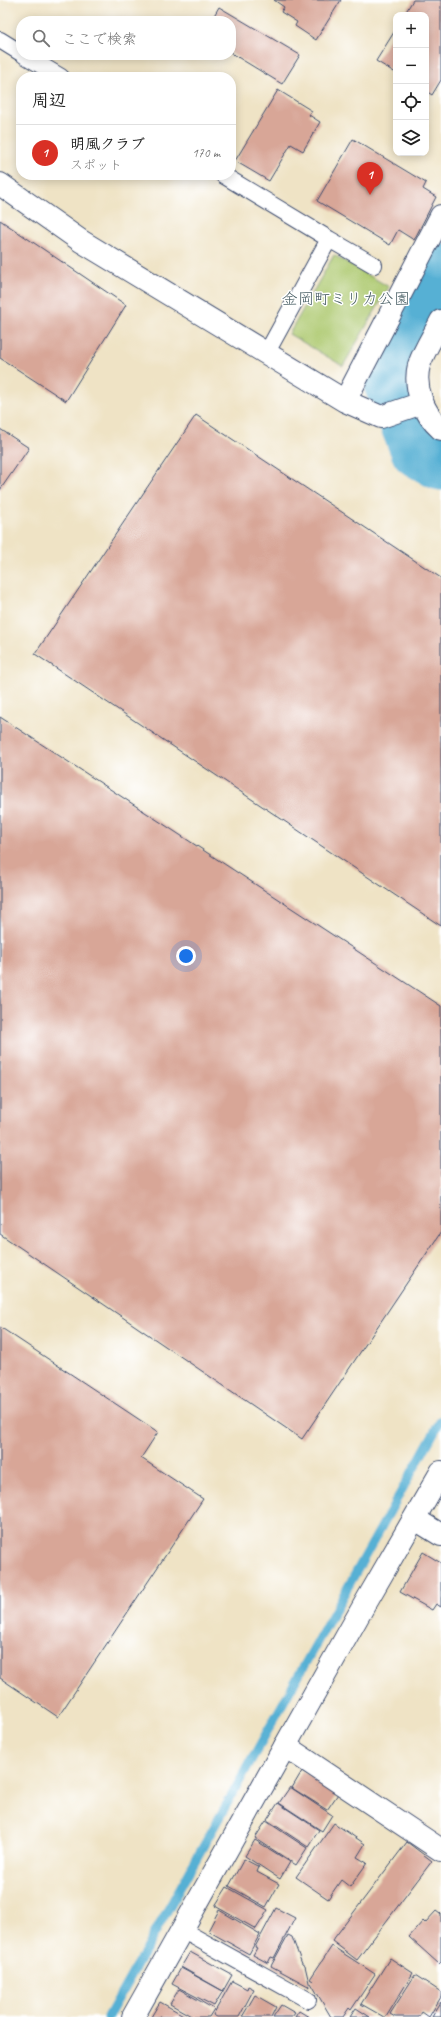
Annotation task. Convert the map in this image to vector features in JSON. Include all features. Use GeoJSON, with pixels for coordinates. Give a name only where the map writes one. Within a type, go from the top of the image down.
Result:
{"type":"FeatureCollection","features":[{"type":"Feature","properties":{"kind":"street"},"geometry":{"type":"LineString","coordinates":[[0,184],[81,241],[345,401],[381,417],[422,403]]}},
{"type":"Feature","properties":{"kind":"street"},"geometry":{"type":"LineString","coordinates":[[345,401],[441,216]]}},
{"type":"Feature","properties":{"kind":"street"},"geometry":{"type":"LineString","coordinates":[[441,321],[420,364],[418,385],[422,403],[432,420],[441,429]]}},
{"type":"Feature","properties":{"kind":"street"},"geometry":{"type":"LineString","coordinates":[[133,2017],[441,1472]]}},
{"type":"Feature","properties":{"kind":"street"},"geometry":{"type":"LineString","coordinates":[[415,1519],[441,1535]]}},
{"type":"Feature","properties":{"kind":"street"},"geometry":{"type":"LineString","coordinates":[[285,1746],[441,1850]]}},
{"type":"Feature","properties":{"kind":"lane"},"geometry":{"type":"LineString","coordinates":[[0,40],[16,50]]}},
{"type":"Feature","properties":{"kind":"lane"},"geometry":{"type":"LineString","coordinates":[[32,60],[53,72]]}},
{"type":"Feature","properties":{"kind":"lane"},"geometry":{"type":"LineString","coordinates":[[231,180],[374,265]]}},
{"type":"Feature","properties":{"kind":"lane"},"geometry":{"type":"LineString","coordinates":[[266,354],[330,239]]}},
{"type":"Feature","properties":{"kind":"lane"},"geometry":{"type":"LineString","coordinates":[[182,1930],[308,2000]]}},
{"type":"Feature","properties":{"kind":"green space","name":"金岡町ミリカ公園"},"geometry":{"type":"Polygon","coordinates":[[[334,255],[389,287],[343,366],[289,334],[334,255]]]}},
{"type":"Feature","properties":{"kind":"building"},"geometry":{"type":"Polygon","coordinates":[[[274,0],[341,0],[316,40],[295,26],[297,22],[281,12],[284,7],[274,0]]]}},
{"type":"Feature","properties":{"kind":"building"},"geometry":{"type":"Polygon","coordinates":[[[413,0],[441,0],[441,80],[432,95],[429,93],[429,12],[406,12],[413,0]]]}},
{"type":"Feature","properties":{"kind":"building"},"geometry":{"type":"Polygon","coordinates":[[[219,7],[234,16],[214,16],[219,7]]]}},
{"type":"Feature","properties":{"kind":"building"},"geometry":{"type":"Polygon","coordinates":[[[236,17],[300,55],[282,84],[236,56],[236,17]]]}},
{"type":"Feature","properties":{"kind":"building"},"geometry":{"type":"Polygon","coordinates":[[[393,34],[393,71],[376,61],[393,34]]]}},
{"type":"Feature","properties":{"kind":"building"},"geometry":{"type":"Polygon","coordinates":[[[278,90],[312,111],[309,115],[320,122],[303,151],[291,144],[269,181],[236,162],[278,90]]]}},
{"type":"Feature","properties":{"kind":"building"},"geometry":{"type":"Polygon","coordinates":[[[353,139],[426,183],[423,189],[436,197],[414,240],[398,230],[390,245],[317,201],[353,139]]]}},
{"type":"Feature","properties":{"kind":"building"},"geometry":{"type":"Polygon","coordinates":[[[0,220],[126,305],[66,401],[0,358],[0,220]]]}},
{"type":"Feature","properties":{"kind":"building"},"geometry":{"type":"Polygon","coordinates":[[[196,415],[441,578],[441,926],[35,654],[196,415]]]}},
{"type":"Feature","properties":{"kind":"building"},"geometry":{"type":"Polygon","coordinates":[[[0,429],[29,448],[0,490],[0,429]]]}},
{"type":"Feature","properties":{"kind":"building"},"geometry":{"type":"Polygon","coordinates":[[[0,717],[441,1006],[441,1232],[302,1439],[0,1234],[0,717]]]}},
{"type":"Feature","properties":{"kind":"building"},"geometry":{"type":"Polygon","coordinates":[[[0,1327],[158,1432],[141,1458],[203,1499],[58,1717],[0,1678],[0,1327]]]}},
{"type":"Feature","properties":{"kind":"building"},"geometry":{"type":"Polygon","coordinates":[[[423,1552],[441,1563],[441,1607],[436,1604],[432,1610],[400,1592],[423,1552]]]}},
{"type":"Feature","properties":{"kind":"building"},"geometry":{"type":"Polygon","coordinates":[[[302,1771],[338,1794],[327,1810],[292,1788],[302,1771]]]}},
{"type":"Feature","properties":{"kind":"building"},"geometry":{"type":"Polygon","coordinates":[[[290,1787],[332,1815],[322,1831],[279,1803],[290,1787]]]}},
{"type":"Feature","properties":{"kind":"building"},"geometry":{"type":"Polygon","coordinates":[[[278,1803],[319,1830],[308,1847],[267,1820],[278,1803]]]}},
{"type":"Feature","properties":{"kind":"building"},"geometry":{"type":"Polygon","coordinates":[[[266,1821],[307,1848],[296,1865],[255,1838],[266,1821]]]}},
{"type":"Feature","properties":{"kind":"building"},"geometry":{"type":"Polygon","coordinates":[[[334,1823],[365,1844],[357,1857],[367,1863],[350,1887],[341,1880],[328,1899],[296,1877],[334,1823]]]}},
{"type":"Feature","properties":{"kind":"building"},"geometry":{"type":"Polygon","coordinates":[[[255,1840],[290,1862],[280,1879],[245,1856],[255,1840]]]}},
{"type":"Feature","properties":{"kind":"building"},"geometry":{"type":"Polygon","coordinates":[[[407,1842],[432,1861],[357,1960],[332,1941],[407,1842]]]}},
{"type":"Feature","properties":{"kind":"building"},"geometry":{"type":"Polygon","coordinates":[[[244,1859],[259,1867],[257,1872],[279,1884],[266,1907],[229,1886],[244,1859]]]}},
{"type":"Feature","properties":{"kind":"building"},"geometry":{"type":"Polygon","coordinates":[[[227,1887],[268,1910],[256,1929],[215,1906],[227,1887]]]}},
{"type":"Feature","properties":{"kind":"building"},"geometry":{"type":"Polygon","coordinates":[[[276,1908],[295,1918],[274,1958],[271,1957],[268,1963],[253,1955],[257,1948],[255,1947],[276,1908]]]}},
{"type":"Feature","properties":{"kind":"building"},"geometry":{"type":"Polygon","coordinates":[[[219,1910],[260,1934],[249,1954],[208,1931],[219,1910]]]}},
{"type":"Feature","properties":{"kind":"building"},"geometry":{"type":"Polygon","coordinates":[[[436,1911],[440,1914],[441,1913],[441,1962],[439,1964],[409,1937],[423,1921],[425,1923],[436,1911]]]}},
{"type":"Feature","properties":{"kind":"building"},"geometry":{"type":"Polygon","coordinates":[[[288,1935],[292,1937],[302,1964],[305,1966],[310,1987],[271,1966],[288,1935]]]}},
{"type":"Feature","properties":{"kind":"building"},"geometry":{"type":"Polygon","coordinates":[[[332,1946],[375,1974],[351,2010],[349,2008],[343,2017],[331,2017],[311,1983],[313,1981],[310,1979],[332,1946]]]}},
{"type":"Feature","properties":{"kind":"building"},"geometry":{"type":"Polygon","coordinates":[[[190,1952],[232,1975],[223,1991],[181,1967],[190,1952]]]}},
{"type":"Feature","properties":{"kind":"building"},"geometry":{"type":"Polygon","coordinates":[[[390,1958],[413,1973],[386,2017],[384,2017],[361,2004],[390,1958]]]}},
{"type":"Feature","properties":{"kind":"building"},"geometry":{"type":"Polygon","coordinates":[[[181,1968],[223,1991],[214,2006],[172,1984],[181,1968]]]}},
{"type":"Feature","properties":{"kind":"building"},"geometry":{"type":"Polygon","coordinates":[[[415,1975],[441,1992],[441,1997],[429,2017],[422,2012],[419,2017],[395,2017],[390,2014],[415,1975]]]}},
{"type":"Feature","properties":{"kind":"building"},"geometry":{"type":"Polygon","coordinates":[[[232,1981],[247,1989],[248,1986],[254,1989],[239,2017],[217,2017],[213,2015],[232,1981]]]}},
{"type":"Feature","properties":{"kind":"building"},"geometry":{"type":"Polygon","coordinates":[[[179,1989],[214,2009],[209,2017],[193,2017],[170,2004],[179,1989]]]}},
{"type":"Feature","properties":{"kind":"building"},"geometry":{"type":"Polygon","coordinates":[[[255,1995],[276,2007],[271,2017],[242,2017],[255,1995]]]}},
{"type":"Feature","properties":{"kind":"building"},"geometry":{"type":"Polygon","coordinates":[[[160,2002],[187,2017],[151,2017],[160,2002]]]}},
{"type":"Feature","properties":{"kind":"building"},"geometry":{"type":"Polygon","coordinates":[[[441,2002],[441,2017],[432,2017],[441,2002]]]}},
{"type":"Feature","properties":{"kind":"building"},"geometry":{"type":"Polygon","coordinates":[[[281,2005],[295,2013],[292,2017],[273,2017],[281,2005]]]}},
{"type":"Feature","properties":{"kind":"building"},"geometry":{"type":"Polygon","coordinates":[[[356,2008],[370,2017],[350,2017],[356,2008]]]}},
{"type":"Feature","properties":{"kind":"building"},"geometry":{"type":"Polygon","coordinates":[[[299,2011],[309,2017],[295,2017],[299,2011]]]}},
{"type":"Feature","properties":{"kind":"waterway"},"geometry":{"type":"LineString","coordinates":[[441,271],[388,376],[418,450],[441,463]]}},
{"type":"Feature","properties":{"kind":"waterway"},"geometry":{"type":"LineString","coordinates":[[108,2017],[441,1420]]}},
{"type":"Feature","properties":{"kind":"place","name":"明風クラブ"},"geometry":{"type":"Point","coordinates":[370,195]}}]}
